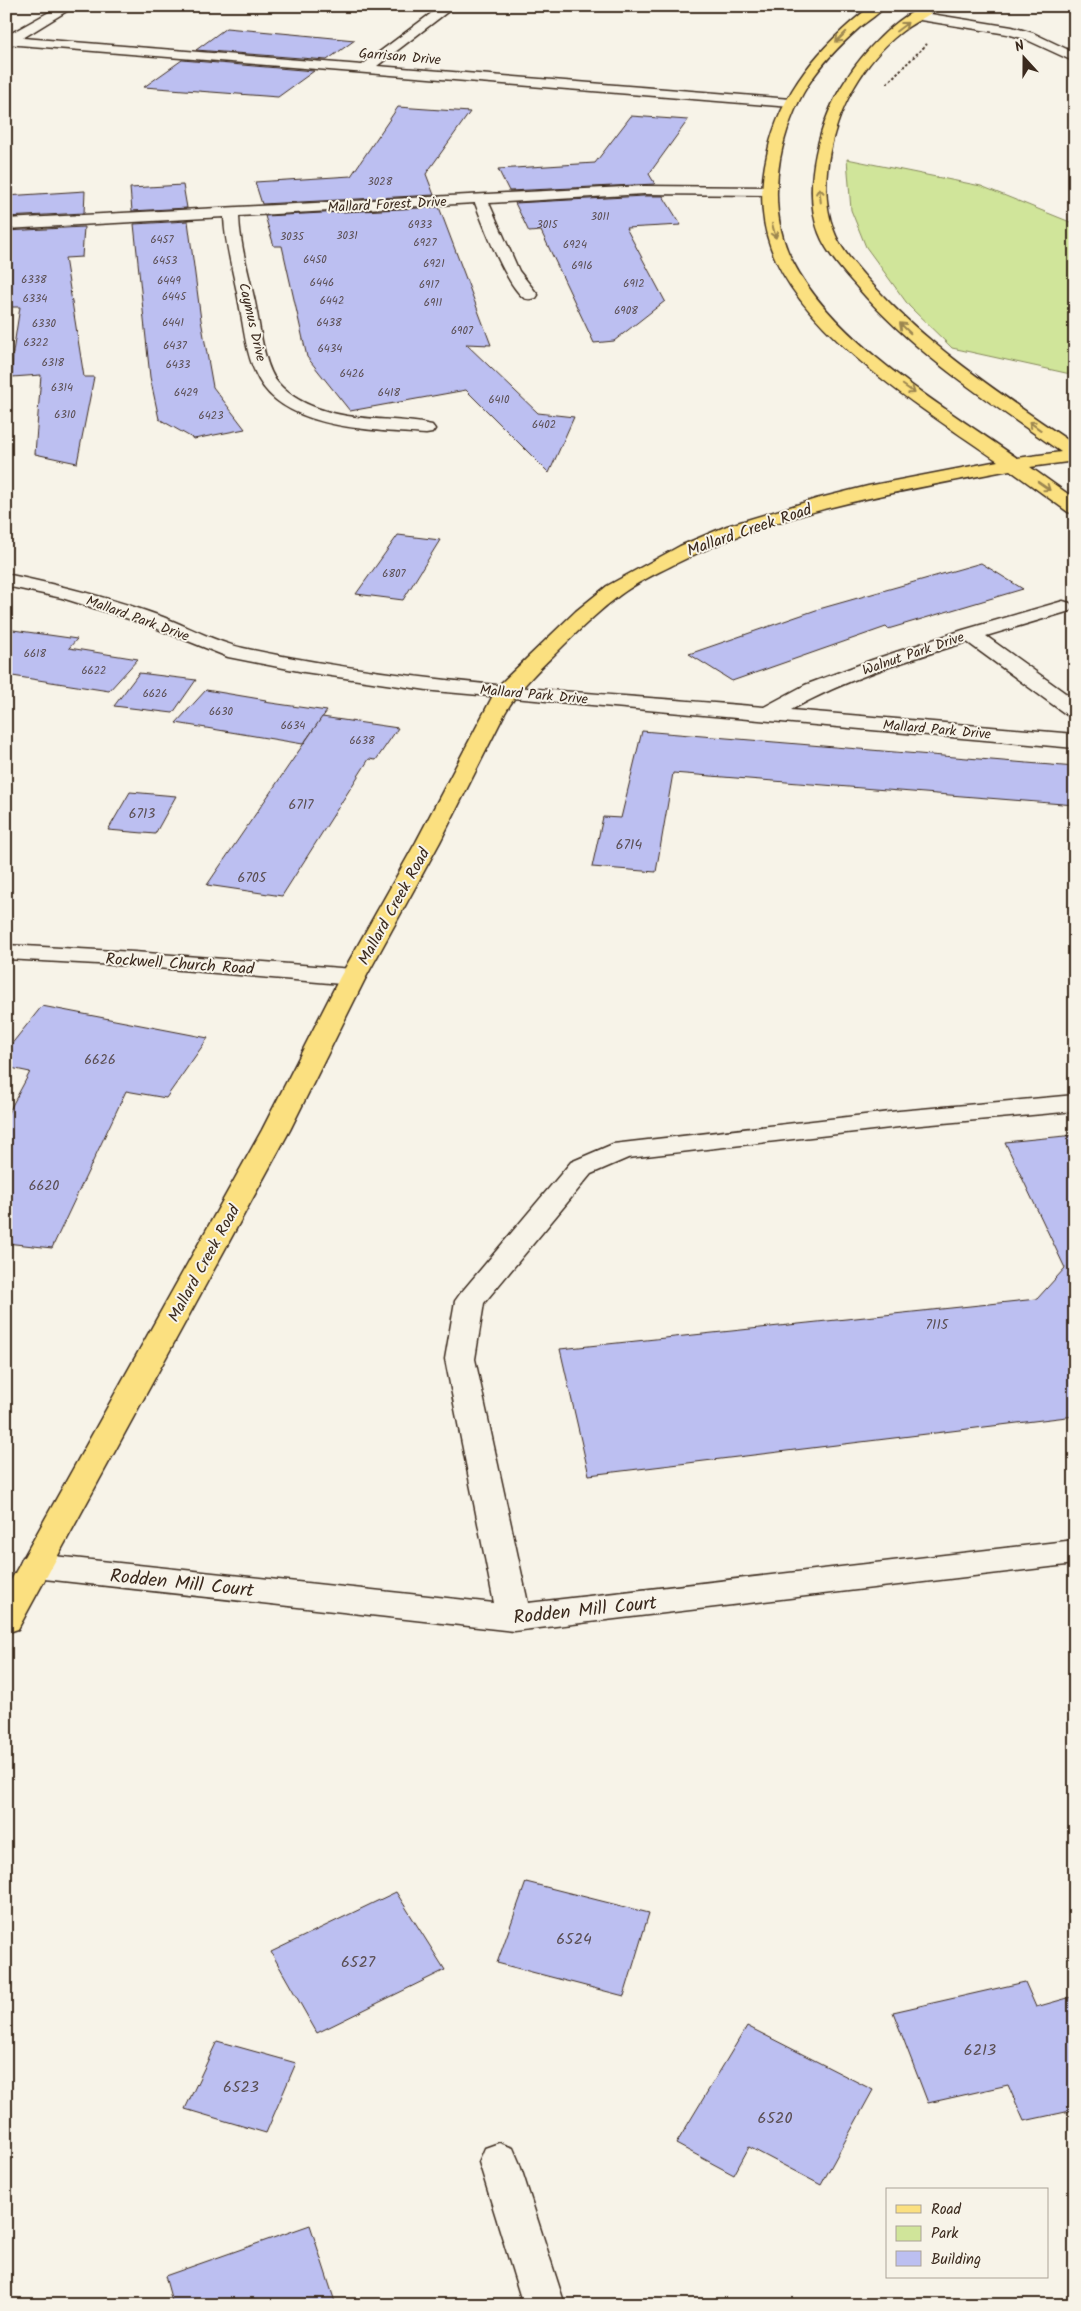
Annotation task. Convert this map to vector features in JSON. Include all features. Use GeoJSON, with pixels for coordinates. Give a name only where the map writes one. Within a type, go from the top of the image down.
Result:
{"type":"FeatureCollection","features":[{"type":"Feature","properties":{"kind":"main road"},"geometry":{"type":"LineString","coordinates":[[879,6],[844,33],[819,60],[790,103],[779,132],[771,164],[768,191],[771,223],[786,264],[803,291],[832,324],[902,384],[1075,508]]}},
{"type":"Feature","properties":{"kind":"main road","name":"Mallard Creek Road"},"geometry":{"type":"LineString","coordinates":[[933,6],[901,26],[858,70],[829,124],[818,191],[826,231],[843,260],[874,298],[914,336],[953,367],[1075,455]]}},
{"type":"Feature","properties":{"kind":"main road","name":"Mallard Creek Road"},"geometry":{"type":"LineString","coordinates":[[6,1620],[276,1130],[354,977],[428,842],[506,691],[583,615],[614,590],[686,550],[734,530],[822,503],[1013,464],[1075,455]]}},
{"type":"Feature","properties":{"kind":"street"},"geometry":{"type":"LineString","coordinates":[[8,40],[69,6]]}},
{"type":"Feature","properties":{"kind":"street"},"geometry":{"type":"LineString","coordinates":[[364,69],[449,6]]}},
{"type":"Feature","properties":{"kind":"street"},"geometry":{"type":"LineString","coordinates":[[918,16],[1008,30],[1029,36],[1075,58]]}},
{"type":"Feature","properties":{"kind":"street","name":"Garrison Drive"},"geometry":{"type":"LineString","coordinates":[[8,40],[790,103]]}},
{"type":"Feature","properties":{"kind":"street","name":"Mallard Forest Drive"},"geometry":{"type":"LineString","coordinates":[[6,224],[644,190],[768,191]]}},
{"type":"Feature","properties":{"kind":"street"},"geometry":{"type":"LineString","coordinates":[[480,199],[512,272],[530,295]]}},
{"type":"Feature","properties":{"kind":"street","name":"Caymus Drive"},"geometry":{"type":"LineString","coordinates":[[231,212],[256,349],[270,385],[286,400],[316,414],[363,424],[426,429]]}},
{"type":"Feature","properties":{"kind":"street","name":"Mallard Park Drive"},"geometry":{"type":"LineString","coordinates":[[6,580],[76,596],[155,621],[204,642],[243,654],[304,666],[425,684],[1075,741]]}},
{"type":"Feature","properties":{"kind":"street","name":"Walnut Park Drive"},"geometry":{"type":"LineString","coordinates":[[768,713],[816,688],[864,669],[970,634],[1063,607]]}},
{"type":"Feature","properties":{"kind":"street"},"geometry":{"type":"LineString","coordinates":[[970,634],[1075,710]]}},
{"type":"Feature","properties":{"kind":"street","name":"Rockwell Church Road"},"geometry":{"type":"LineString","coordinates":[[6,952],[134,959],[354,977]]}},
{"type":"Feature","properties":{"kind":"street"},"geometry":{"type":"LineString","coordinates":[[514,1618],[460,1359],[461,1348],[470,1301],[581,1168],[623,1150],[899,1118],[1075,1103]]}},
{"type":"Feature","properties":{"kind":"street","name":"Rodden Mill Court"},"geometry":{"type":"LineString","coordinates":[[35,1566],[514,1618],[1075,1552]]}},
{"type":"Feature","properties":{"kind":"street"},"geometry":{"type":"LineString","coordinates":[[499,2162],[544,2305]]}},
{"type":"Feature","properties":{"kind":"path"},"geometry":{"type":"LineString","coordinates":[[882,88],[931,40]]}},
{"type":"Feature","properties":{"kind":"green space"},"geometry":{"type":"Polygon","coordinates":[[[847,159],[981,186],[1075,224],[1075,375],[952,348],[909,306],[866,247],[851,210],[847,159]]]}},
{"type":"Feature","properties":{"kind":"building"},"geometry":{"type":"Polygon","coordinates":[[[226,28],[355,40],[327,60],[196,50],[226,28]]]}},
{"type":"Feature","properties":{"kind":"building"},"geometry":{"type":"Polygon","coordinates":[[[182,60],[314,71],[278,97],[144,87],[182,60]]]}},
{"type":"Feature","properties":{"kind":"building"},"geometry":{"type":"Polygon","coordinates":[[[398,107],[470,112],[426,174],[434,195],[262,204],[255,182],[351,176],[398,107]]]}},
{"type":"Feature","properties":{"kind":"building"},"geometry":{"type":"Polygon","coordinates":[[[631,116],[688,120],[649,174],[655,184],[509,191],[498,169],[595,163],[631,116]]]}},
{"type":"Feature","properties":{"kind":"building"},"geometry":{"type":"Polygon","coordinates":[[[183,185],[187,208],[132,211],[130,188],[183,185]]]}},
{"type":"Feature","properties":{"kind":"building"},"geometry":{"type":"Polygon","coordinates":[[[85,191],[84,213],[6,217],[6,196],[85,191]]]}},
{"type":"Feature","properties":{"kind":"building"},"geometry":{"type":"Polygon","coordinates":[[[663,196],[681,225],[626,228],[665,301],[614,341],[594,343],[541,231],[529,232],[515,203],[663,196]]]}},
{"type":"Feature","properties":{"kind":"building"},"geometry":{"type":"Polygon","coordinates":[[[439,207],[491,345],[466,344],[538,413],[574,417],[549,473],[466,390],[350,411],[307,357],[282,246],[274,246],[265,216],[439,207]]]}},
{"type":"Feature","properties":{"kind":"building"},"geometry":{"type":"Polygon","coordinates":[[[188,221],[201,320],[213,387],[245,429],[194,439],[159,419],[150,377],[134,224],[188,221]]]}},
{"type":"Feature","properties":{"kind":"building"},"geometry":{"type":"Polygon","coordinates":[[[84,227],[82,257],[65,258],[84,377],[94,377],[77,463],[35,454],[41,375],[12,377],[13,352],[20,307],[10,307],[6,278],[6,231],[84,227]]]}},
{"type":"Feature","properties":{"kind":"building"},"geometry":{"type":"Polygon","coordinates":[[[398,535],[440,540],[403,600],[356,594],[398,535]]]}},
{"type":"Feature","properties":{"kind":"building"},"geometry":{"type":"Polygon","coordinates":[[[981,563],[1023,589],[888,629],[886,627],[732,681],[689,654],[819,609],[981,563]]]}},
{"type":"Feature","properties":{"kind":"building"},"geometry":{"type":"Polygon","coordinates":[[[6,629],[77,639],[69,648],[138,659],[109,691],[6,675],[6,629]]]}},
{"type":"Feature","properties":{"kind":"building"},"geometry":{"type":"Polygon","coordinates":[[[139,673],[196,680],[173,713],[114,706],[139,673]]]}},
{"type":"Feature","properties":{"kind":"building"},"geometry":{"type":"Polygon","coordinates":[[[206,690],[266,700],[264,702],[327,711],[303,744],[176,723],[206,690]]]}},
{"type":"Feature","properties":{"kind":"building"},"geometry":{"type":"Polygon","coordinates":[[[322,717],[398,728],[376,760],[369,759],[282,896],[207,885],[322,717]]]}},
{"type":"Feature","properties":{"kind":"building"},"geometry":{"type":"Polygon","coordinates":[[[642,731],[1075,767],[1075,805],[673,773],[656,872],[592,867],[603,817],[621,818],[642,731]]]}},
{"type":"Feature","properties":{"kind":"building"},"geometry":{"type":"Polygon","coordinates":[[[130,792],[176,796],[155,834],[108,830],[130,792]]]}},
{"type":"Feature","properties":{"kind":"building"},"geometry":{"type":"Polygon","coordinates":[[[42,1006],[208,1038],[166,1098],[126,1091],[52,1248],[6,1243],[6,1117],[30,1072],[6,1067],[6,1051],[42,1006]]]}},
{"type":"Feature","properties":{"kind":"building"},"geometry":{"type":"Polygon","coordinates":[[[1075,1135],[1075,1416],[589,1475],[560,1349],[1037,1299],[1065,1268],[1005,1142],[1075,1135]]]}},
{"type":"Feature","properties":{"kind":"building"},"geometry":{"type":"Polygon","coordinates":[[[526,1882],[649,1913],[624,1996],[497,1963],[526,1882]]]}},
{"type":"Feature","properties":{"kind":"building"},"geometry":{"type":"Polygon","coordinates":[[[396,1892],[445,1970],[317,2033],[271,1952],[396,1892]]]}},
{"type":"Feature","properties":{"kind":"building"},"geometry":{"type":"Polygon","coordinates":[[[1025,1982],[1036,2007],[1075,1996],[1075,2110],[1024,2121],[1008,2085],[928,2103],[893,2012],[1025,1982]]]}},
{"type":"Feature","properties":{"kind":"building"},"geometry":{"type":"Polygon","coordinates":[[[747,2026],[873,2090],[821,2185],[749,2147],[734,2175],[676,2144],[747,2026]]]}},
{"type":"Feature","properties":{"kind":"building"},"geometry":{"type":"Polygon","coordinates":[[[217,2041],[296,2063],[266,2133],[185,2109],[217,2041]]]}},
{"type":"Feature","properties":{"kind":"building"},"geometry":{"type":"Polygon","coordinates":[[[310,2225],[336,2305],[173,2305],[165,2276],[310,2225]]]}}]}
